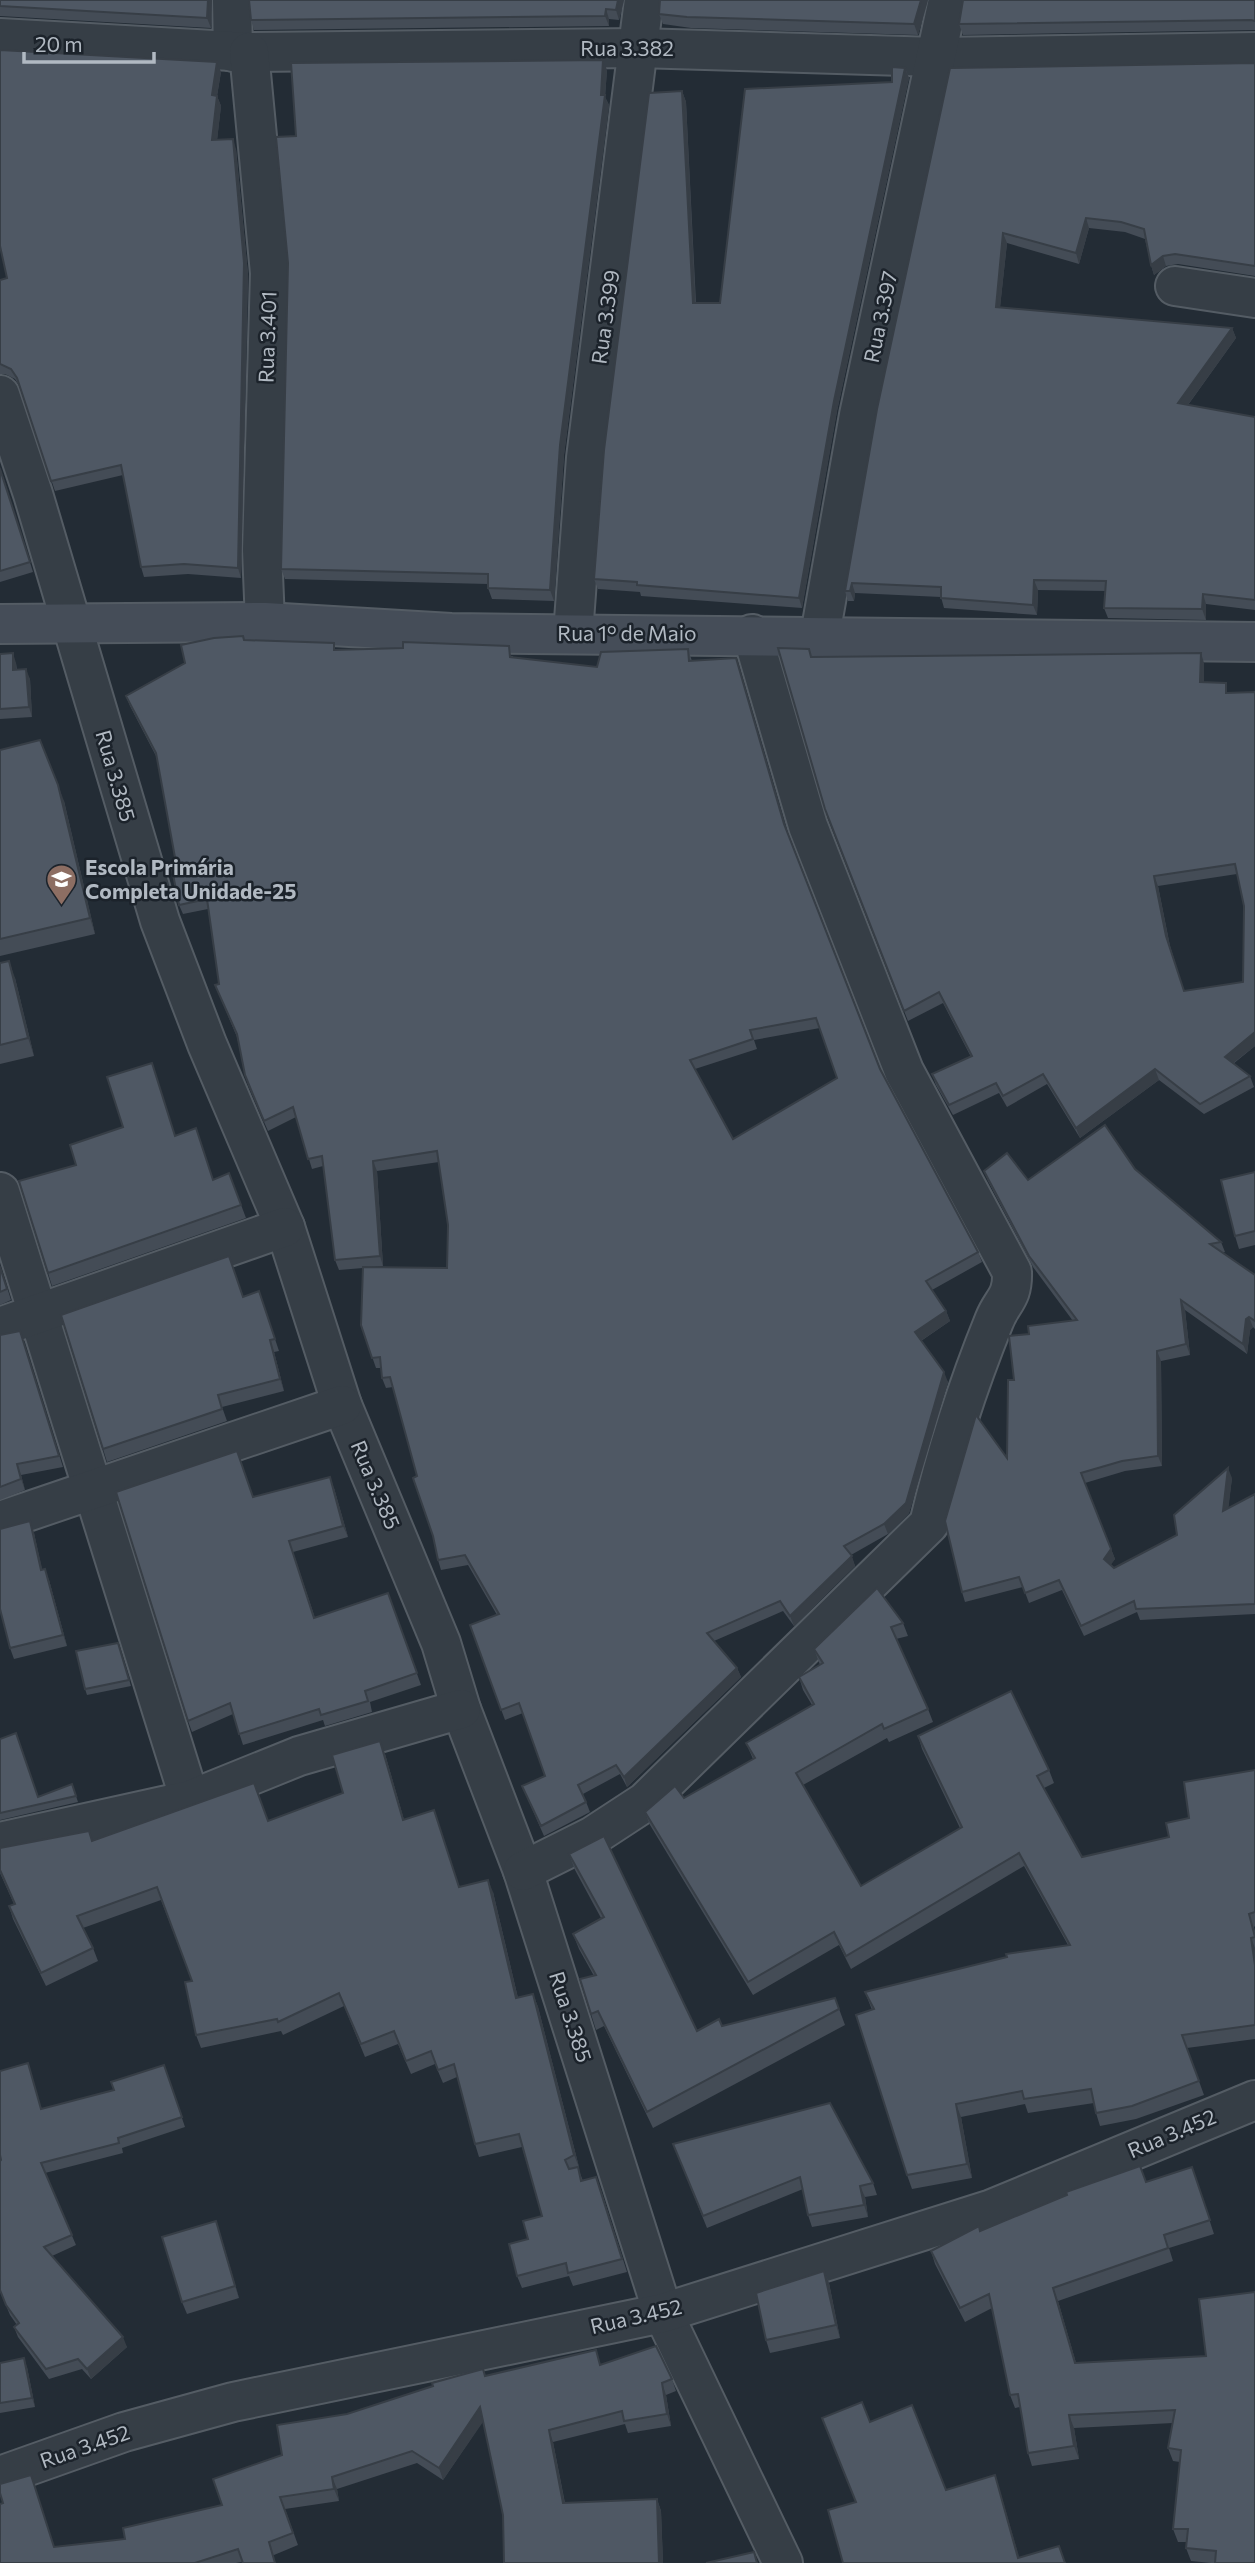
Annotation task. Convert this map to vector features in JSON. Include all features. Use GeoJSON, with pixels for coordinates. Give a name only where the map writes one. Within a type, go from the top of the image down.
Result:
{"type":"FeatureCollection","features":[{"type":"Feature","properties":{"kind":"street","name":"Rua 3.401"},"geometry":{"type":"LineString","coordinates":[[232,0],[270,273],[262,515],[265,622]]}},
{"type":"Feature","properties":{"kind":"street","name":"Rua 3.399"},"geometry":{"type":"LineString","coordinates":[[573,634],[586,458],[644,0]]}},
{"type":"Feature","properties":{"kind":"street","name":"Rua 3.397"},"geometry":{"type":"LineString","coordinates":[[820,635],[859,415],[948,0]]}},
{"type":"Feature","properties":{"kind":"street","name":"Rua 3.382"},"geometry":{"type":"LineString","coordinates":[[0,38],[241,52],[638,48],[937,57],[1255,52]]}},
{"type":"Feature","properties":{"kind":"street"},"geometry":{"type":"LineString","coordinates":[[1175,286],[1255,298]]}},
{"type":"Feature","properties":{"kind":"street","name":"Rua 3.385"},"geometry":{"type":"LineString","coordinates":[[0,395],[160,921],[207,1044],[285,1227],[342,1405],[442,1643],[461,1709],[523,1871],[663,2313],[783,2563]]}},
{"type":"Feature","properties":{"kind":"street","name":"Rua 1º de Maio"},"geometry":{"type":"LineString","coordinates":[[0,624],[70,621],[265,622],[451,633],[752,634],[1255,642]]}},
{"type":"Feature","properties":{"kind":"street"},"geometry":{"type":"LineString","coordinates":[[523,1871],[593,1836],[645,1802],[929,1524],[940,1478],[995,1318],[1013,1290],[1012,1272],[904,1071],[808,826],[752,634]]}},
{"type":"Feature","properties":{"kind":"street"},"geometry":{"type":"LineString","coordinates":[[0,1192],[190,1800]]}},
{"type":"Feature","properties":{"kind":"street"},"geometry":{"type":"LineString","coordinates":[[0,1327],[285,1227]]}},
{"type":"Feature","properties":{"kind":"street"},"geometry":{"type":"LineString","coordinates":[[0,1521],[342,1405]]}},
{"type":"Feature","properties":{"kind":"street"},"geometry":{"type":"LineString","coordinates":[[0,1842],[190,1800],[299,1756],[461,1709]]}},
{"type":"Feature","properties":{"kind":"street","name":"Rua 3.452"},"geometry":{"type":"LineString","coordinates":[[0,2476],[124,2432],[233,2402],[663,2313],[992,2209],[1255,2100]]}},
{"type":"Feature","properties":{"kind":"building"},"geometry":{"type":"Polygon","coordinates":[[[0,0],[208,0],[207,18],[0,6],[0,0]]]}},
{"type":"Feature","properties":{"kind":"building"},"geometry":{"type":"Polygon","coordinates":[[[249,0],[618,0],[616,10],[606,9],[605,16],[251,20],[249,0]]]}},
{"type":"Feature","properties":{"kind":"building"},"geometry":{"type":"Polygon","coordinates":[[[660,0],[921,0],[914,24],[687,17],[659,14],[660,0]]]}},
{"type":"Feature","properties":{"kind":"building"},"geometry":{"type":"Polygon","coordinates":[[[963,0],[1255,0],[1255,21],[959,24],[963,0]]]}},
{"type":"Feature","properties":{"kind":"building"},"geometry":{"type":"Polygon","coordinates":[[[0,50],[217,62],[212,95],[217,96],[212,140],[233,139],[244,263],[238,568],[184,564],[141,567],[121,465],[51,481],[17,378],[11,369],[0,364],[0,280],[7,278],[0,246],[0,50]]]}},
{"type":"Feature","properties":{"kind":"building"},"geometry":{"type":"Polygon","coordinates":[[[603,60],[601,95],[605,95],[560,445],[550,590],[488,588],[488,574],[281,569],[288,263],[276,137],[296,136],[291,63],[603,60]]]}},
{"type":"Feature","properties":{"kind":"building"},"geometry":{"type":"Polygon","coordinates":[[[1255,63],[1255,266],[1175,254],[1163,256],[1151,265],[1144,229],[1121,222],[1086,218],[1076,253],[1003,233],[996,307],[1232,328],[1178,403],[1255,417],[1255,600],[1203,594],[1202,609],[1104,608],[1106,581],[1034,580],[1033,605],[941,598],[941,587],[852,583],[850,591],[845,591],[877,409],[950,68],[1255,63]]]}},
{"type":"Feature","properties":{"kind":"building"},"geometry":{"type":"Polygon","coordinates":[[[892,67],[905,68],[834,401],[799,598],[594,579],[604,450],[649,93],[682,91],[693,303],[720,303],[745,89],[892,82],[892,67]]]}},
{"type":"Feature","properties":{"kind":"building"},"geometry":{"type":"Polygon","coordinates":[[[0,469],[30,562],[0,571],[0,469]]]}},
{"type":"Feature","properties":{"kind":"building"},"geometry":{"type":"Polygon","coordinates":[[[243,636],[244,640],[334,643],[334,650],[403,648],[403,642],[509,646],[510,657],[597,667],[601,652],[688,649],[689,661],[736,658],[784,824],[880,1069],[978,1252],[926,1281],[946,1311],[915,1332],[944,1372],[906,1503],[884,1524],[844,1546],[852,1556],[790,1616],[780,1601],[707,1633],[737,1668],[624,1777],[616,1765],[578,1785],[586,1802],[541,1826],[522,1786],[545,1776],[519,1703],[501,1710],[470,1625],[499,1614],[465,1555],[438,1560],[433,1536],[413,1478],[417,1476],[390,1377],[382,1378],[380,1357],[372,1358],[361,1325],[363,1267],[447,1268],[448,1225],[437,1151],[373,1161],[380,1256],[335,1260],[322,1156],[308,1159],[293,1107],[264,1121],[245,1075],[237,1034],[215,985],[219,984],[207,899],[179,905],[171,864],[176,863],[156,753],[126,696],[185,663],[181,645],[214,638],[243,636]],[[816,1018],[750,1030],[753,1039],[690,1060],[733,1139],[837,1078],[816,1018]]]}},
{"type":"Feature","properties":{"kind":"building"},"geometry":{"type":"Polygon","coordinates":[[[778,648],[809,649],[811,657],[1201,653],[1200,682],[1226,683],[1226,693],[1255,692],[1255,1032],[1225,1057],[1250,1076],[1200,1104],[1155,1069],[1076,1128],[1043,1074],[1003,1096],[996,1083],[949,1105],[932,1074],[972,1056],[939,992],[904,1011],[825,809],[778,648]],[[1235,864],[1154,876],[1166,936],[1184,991],[1243,982],[1244,906],[1235,864]]]}},
{"type":"Feature","properties":{"kind":"building"},"geometry":{"type":"Polygon","coordinates":[[[13,653],[13,670],[26,669],[29,707],[0,709],[0,654],[13,653]]]}},
{"type":"Feature","properties":{"kind":"building"},"geometry":{"type":"Polygon","coordinates":[[[40,740],[58,785],[90,918],[0,939],[0,750],[40,740]]]}},
{"type":"Feature","properties":{"kind":"building"},"geometry":{"type":"Polygon","coordinates":[[[9,961],[28,1038],[0,1045],[0,963],[9,961]]]}},
{"type":"Feature","properties":{"kind":"building"},"geometry":{"type":"Polygon","coordinates":[[[152,1063],[175,1136],[196,1128],[213,1180],[229,1173],[241,1205],[48,1273],[19,1181],[76,1165],[70,1145],[123,1127],[107,1077],[152,1063]]]}},
{"type":"Feature","properties":{"kind":"building"},"geometry":{"type":"Polygon","coordinates":[[[1105,1125],[1135,1169],[1221,1242],[1210,1244],[1255,1275],[1255,1321],[1249,1317],[1246,1319],[1243,1344],[1181,1300],[1186,1344],[1157,1351],[1158,1456],[1122,1461],[1081,1473],[1111,1549],[1104,1559],[1114,1568],[1177,1535],[1174,1515],[1228,1468],[1223,1511],[1255,1494],[1255,1604],[1136,1609],[1134,1601],[1081,1626],[1059,1580],[1025,1593],[1019,1577],[962,1592],[945,1521],[976,1415],[1007,1458],[1008,1380],[1014,1380],[1009,1336],[1029,1334],[1028,1326],[1077,1320],[1029,1256],[984,1171],[1007,1153],[1028,1180],[1105,1125]]]}},
{"type":"Feature","properties":{"kind":"building"},"geometry":{"type":"Polygon","coordinates":[[[1255,1172],[1255,1231],[1235,1236],[1221,1180],[1255,1172]]]}},
{"type":"Feature","properties":{"kind":"building"},"geometry":{"type":"Polygon","coordinates":[[[229,1256],[243,1297],[259,1291],[275,1339],[270,1340],[280,1379],[218,1395],[222,1409],[103,1449],[61,1315],[229,1256]]]}},
{"type":"Feature","properties":{"kind":"building"},"geometry":{"type":"Polygon","coordinates":[[[0,1267],[7,1289],[0,1292],[0,1267]]]}},
{"type":"Feature","properties":{"kind":"building"},"geometry":{"type":"Polygon","coordinates":[[[20,1331],[59,1456],[17,1464],[21,1479],[0,1487],[0,1335],[20,1331]]]}},
{"type":"Feature","properties":{"kind":"building"},"geometry":{"type":"Polygon","coordinates":[[[237,1451],[253,1497],[330,1477],[343,1526],[289,1541],[314,1618],[388,1593],[417,1673],[365,1691],[368,1701],[321,1715],[319,1709],[239,1734],[230,1703],[188,1721],[116,1492],[237,1451]]]}},
{"type":"Feature","properties":{"kind":"building"},"geometry":{"type":"Polygon","coordinates":[[[30,1521],[41,1570],[45,1569],[63,1635],[10,1648],[0,1609],[0,1529],[30,1521]]]}},
{"type":"Feature","properties":{"kind":"building"},"geometry":{"type":"Polygon","coordinates":[[[877,1588],[903,1623],[891,1627],[928,1709],[884,1729],[882,1724],[796,1773],[861,1886],[962,1827],[918,1736],[1011,1691],[1049,1770],[1037,1776],[1082,1857],[1169,1837],[1166,1823],[1189,1818],[1184,1782],[1255,1770],[1255,1912],[1249,1914],[1255,1937],[1251,1938],[1255,1965],[1255,2025],[1182,2035],[1199,2081],[1132,2106],[1096,2113],[1091,2089],[1024,2099],[1022,2091],[956,2104],[967,2164],[907,2175],[856,2015],[874,2009],[865,1992],[1007,1957],[1006,1954],[1070,1945],[1019,1853],[846,1956],[834,1932],[748,1982],[645,1812],[675,1786],[684,1798],[755,1758],[746,1743],[814,1704],[799,1677],[823,1663],[814,1649],[877,1588]]]}},
{"type":"Feature","properties":{"kind":"building"},"geometry":{"type":"Polygon","coordinates":[[[118,1643],[129,1680],[85,1689],[76,1651],[118,1643]]]}},
{"type":"Feature","properties":{"kind":"building"},"geometry":{"type":"Polygon","coordinates":[[[16,1733],[38,1797],[72,1784],[76,1796],[0,1813],[0,1739],[16,1733]]]}},
{"type":"Feature","properties":{"kind":"building"},"geometry":{"type":"Polygon","coordinates":[[[380,1741],[403,1820],[434,1810],[459,1887],[488,1880],[516,1998],[533,1994],[574,2155],[565,2160],[569,2169],[578,2167],[581,2181],[596,2177],[622,2259],[568,2273],[566,2263],[517,2276],[509,2244],[528,2239],[523,2221],[542,2216],[519,2134],[475,2144],[454,2064],[438,2070],[431,2051],[406,2061],[394,2031],[361,2044],[339,1993],[278,2022],[277,2019],[196,2035],[185,1982],[192,1981],[157,1887],[77,1916],[93,1948],[41,1973],[9,1906],[15,1904],[0,1870],[0,1848],[89,1831],[92,1841],[254,1783],[268,1821],[343,1793],[332,1755],[380,1741]]]}},
{"type":"Feature","properties":{"kind":"building"},"geometry":{"type":"Polygon","coordinates":[[[604,1836],[697,2031],[719,2019],[722,2026],[835,1998],[839,2009],[647,2112],[598,2011],[591,2014],[580,1979],[596,1975],[573,1934],[604,1917],[569,1854],[604,1836]]]}},
{"type":"Feature","properties":{"kind":"building"},"geometry":{"type":"Polygon","coordinates":[[[28,2063],[41,2109],[114,2090],[111,2082],[164,2065],[182,2117],[118,2138],[119,2143],[41,2163],[72,2235],[44,2247],[123,2337],[87,2369],[78,2359],[46,2369],[14,2327],[19,2323],[6,2305],[0,2290],[0,2071],[28,2063]]]}},
{"type":"Feature","properties":{"kind":"building"},"geometry":{"type":"Polygon","coordinates":[[[830,2103],[873,2183],[860,2186],[864,2205],[808,2215],[800,2177],[703,2216],[673,2144],[830,2103]]]}},
{"type":"Feature","properties":{"kind":"building"},"geometry":{"type":"Polygon","coordinates":[[[1140,2166],[1146,2182],[1192,2167],[1210,2220],[1164,2235],[1168,2248],[1053,2288],[1075,2363],[1206,2356],[1199,2299],[1255,2292],[1255,2563],[1215,2563],[1216,2551],[1186,2548],[1188,2529],[1173,2529],[1181,2450],[1168,2448],[1175,2410],[1069,2415],[1074,2446],[1028,2453],[1018,2394],[1010,2395],[989,2294],[960,2308],[931,2251],[979,2226],[980,2231],[1067,2195],[1066,2192],[1140,2166]]]}},
{"type":"Feature","properties":{"kind":"building"},"geometry":{"type":"Polygon","coordinates":[[[216,2221],[235,2286],[182,2302],[162,2237],[216,2221]]]}},
{"type":"Feature","properties":{"kind":"building"},"geometry":{"type":"Polygon","coordinates":[[[824,2271],[836,2325],[766,2340],[756,2293],[824,2271]]]}},
{"type":"Feature","properties":{"kind":"building"},"geometry":{"type":"Polygon","coordinates":[[[656,2346],[672,2379],[662,2383],[667,2414],[624,2421],[622,2411],[549,2430],[563,2503],[657,2499],[659,2563],[504,2563],[503,2515],[480,2407],[439,2468],[412,2451],[332,2477],[334,2489],[280,2497],[293,2533],[269,2542],[275,2563],[243,2563],[238,2549],[195,2563],[0,2563],[0,2504],[3,2503],[0,2484],[31,2475],[54,2547],[125,2539],[123,2528],[222,2505],[213,2479],[282,2455],[277,2425],[347,2414],[433,2386],[432,2383],[483,2369],[485,2376],[596,2350],[600,2365],[656,2346]]]}},
{"type":"Feature","properties":{"kind":"building"},"geometry":{"type":"Polygon","coordinates":[[[24,2358],[32,2398],[0,2403],[0,2363],[24,2358]]]}},
{"type":"Feature","properties":{"kind":"building"},"geometry":{"type":"Polygon","coordinates":[[[862,2402],[870,2422],[912,2405],[946,2490],[995,2475],[1018,2558],[1059,2546],[1065,2563],[843,2563],[828,2510],[856,2502],[822,2418],[862,2402]]]}},
{"type":"Feature","properties":{"kind":"building"},"geometry":{"type":"Polygon","coordinates":[[[754,2552],[757,2563],[706,2563],[754,2552]]]}},
{"type":"Feature","properties":{"kind":"place","name":"Escola Primária Completa Unidade-25"},"geometry":{"type":"Point","coordinates":[62,907]}}]}
